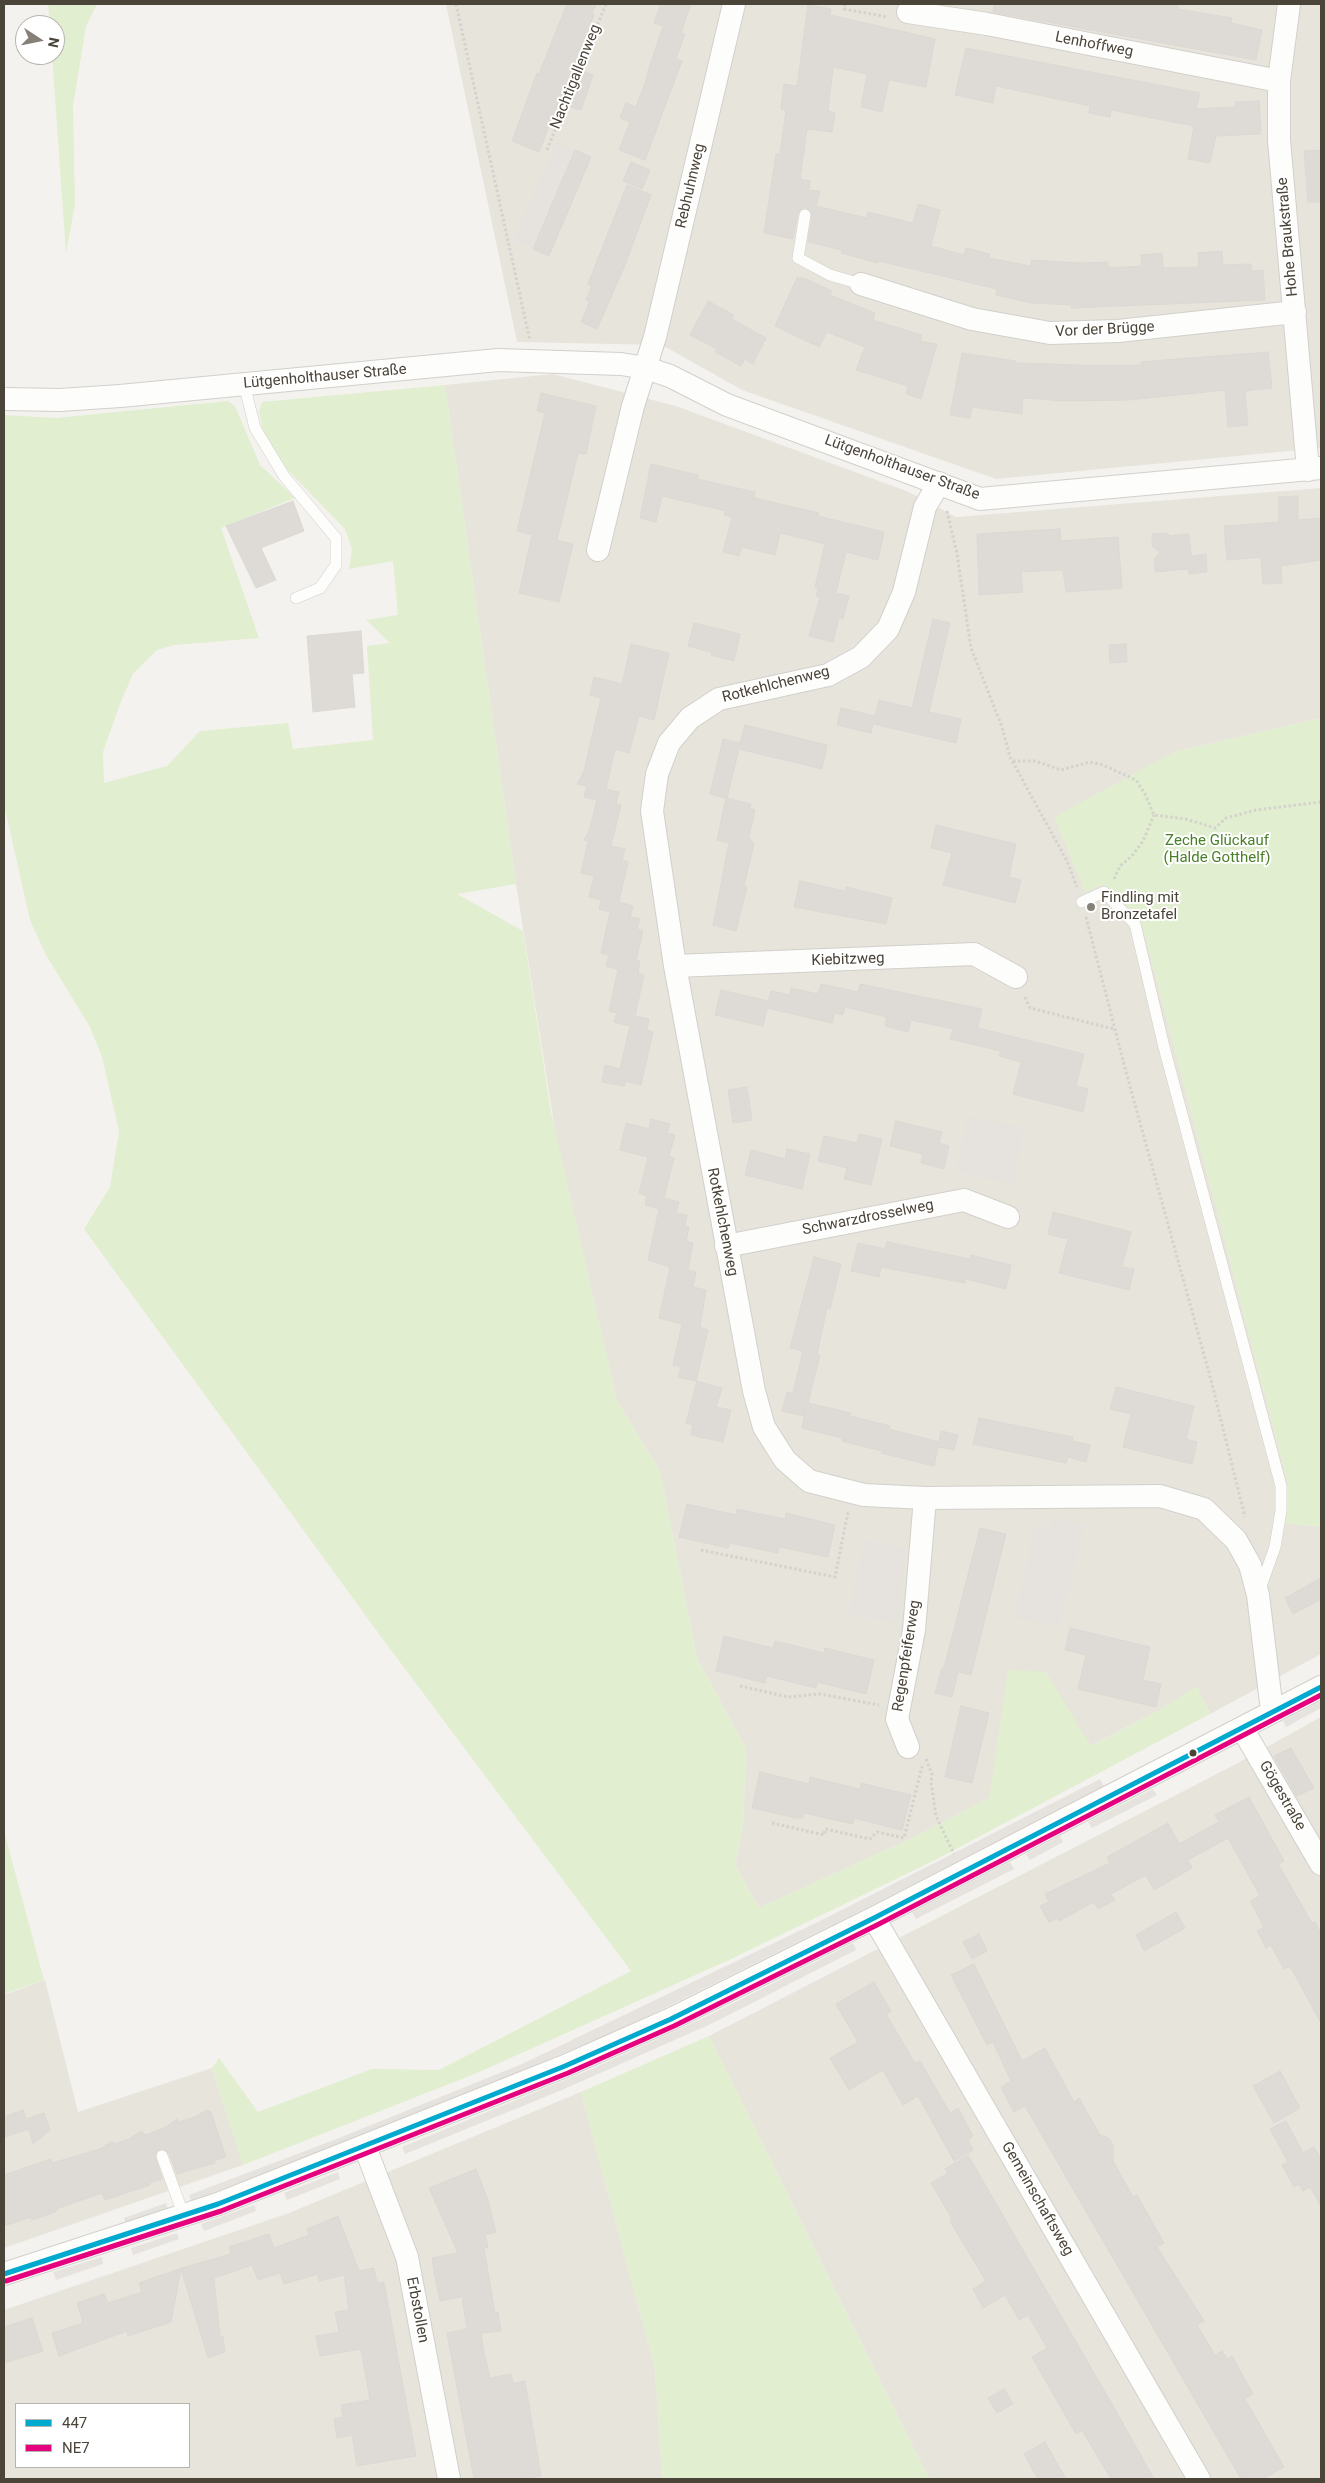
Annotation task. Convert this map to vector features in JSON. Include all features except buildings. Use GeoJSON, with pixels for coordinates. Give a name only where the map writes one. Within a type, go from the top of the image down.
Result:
{"type":"FeatureCollection","features":[{"type":"Feature","properties":{"kind":"street","name":"Rebhuhnweg"},"geometry":{"type":"LineString","coordinates":[[646,368],[656,337],[734,4]]}},
{"type":"Feature","properties":{"kind":"street","name":"Hohe Braukstraße"},"geometry":{"type":"LineString","coordinates":[[1289,4],[1279,80],[1279,140],[1294,312],[1314,469]]}},
{"type":"Feature","properties":{"kind":"street","name":"Lenhoffweg"},"geometry":{"type":"LineString","coordinates":[[901,15],[987,24],[1279,80]]}},
{"type":"Feature","properties":{"kind":"street","name":"Vor der Brügge"},"geometry":{"type":"LineString","coordinates":[[861,284],[972,319],[1050,333],[1118,331],[1294,312]]}},
{"type":"Feature","properties":{"kind":"street","name":"Lütgenholthauser Straße"},"geometry":{"type":"LineString","coordinates":[[4,398],[68,399],[498,360],[621,364],[646,368],[670,376],[728,405],[980,498],[1314,469]]}},
{"type":"Feature","properties":{"kind":"street"},"geometry":{"type":"LineString","coordinates":[[598,550],[633,406],[646,368]]}},
{"type":"Feature","properties":{"kind":"street","name":"Rotkehlchenweg"},"geometry":{"type":"LineString","coordinates":[[939,482],[925,507],[904,592],[888,628],[861,657],[828,675],[719,698],[690,718],[669,743],[656,774],[652,811],[674,966],[754,1391],[764,1426],[785,1460],[809,1481],[864,1495],[925,1498],[1160,1496],[1204,1509],[1236,1540],[1250,1565],[1258,1595],[1272,1711]]}},
{"type":"Feature","properties":{"kind":"street","name":"Kiebitzweg"},"geometry":{"type":"LineString","coordinates":[[674,966],[974,954],[1016,977]]}},
{"type":"Feature","properties":{"kind":"street","name":"Schwarzdrosselweg"},"geometry":{"type":"LineString","coordinates":[[726,1246],[964,1200],[1008,1217]]}},
{"type":"Feature","properties":{"kind":"street","name":"Regenpfeiferweg"},"geometry":{"type":"LineString","coordinates":[[916,1752],[897,1719],[914,1630],[925,1498]]}},
{"type":"Feature","properties":{"kind":"street"},"geometry":{"type":"LineString","coordinates":[[4,2274],[184,2216],[365,2147],[565,2066],[671,2019],[874,1918],[1321,1687]]}},
{"type":"Feature","properties":{"kind":"street","name":"Gögestraße"},"geometry":{"type":"LineString","coordinates":[[1242,1728],[1321,1864]]}},
{"type":"Feature","properties":{"kind":"street","name":"Gemeinschaftsweg"},"geometry":{"type":"LineString","coordinates":[[874,1918],[1199,2479]]}},
{"type":"Feature","properties":{"kind":"street","name":"Erbstollen"},"geometry":{"type":"LineString","coordinates":[[365,2147],[407,2257],[449,2479]]}},
{"type":"Feature","properties":{"kind":"lane"},"geometry":{"type":"LineString","coordinates":[[805,215],[798,258],[830,275],[861,284]]}},
{"type":"Feature","properties":{"kind":"lane"},"geometry":{"type":"LineString","coordinates":[[244,384],[255,428],[269,452],[284,476],[336,538],[336,565],[320,588],[296,598]]}},
{"type":"Feature","properties":{"kind":"lane"},"geometry":{"type":"LineString","coordinates":[[1082,902],[1104,892],[1135,924],[1164,1047],[1281,1486],[1281,1511],[1276,1547],[1258,1595]]}},
{"type":"Feature","properties":{"kind":"lane"},"geometry":{"type":"LineString","coordinates":[[162,2156],[184,2216]]}},
{"type":"Feature","properties":{"kind":"path"},"geometry":{"type":"LineString","coordinates":[[456,4],[535,361]]}},
{"type":"Feature","properties":{"kind":"path","name":"Nachtigallenweg"},"geometry":{"type":"LineString","coordinates":[[547,150],[606,4]]}},
{"type":"Feature","properties":{"kind":"path"},"geometry":{"type":"LineString","coordinates":[[845,4],[844,9],[901,15]]}},
{"type":"Feature","properties":{"kind":"path"},"geometry":{"type":"LineString","coordinates":[[939,482],[957,554],[971,648],[1013,762],[1067,861],[1082,902],[1114,1029],[1211,1380],[1247,1526]]}},
{"type":"Feature","properties":{"kind":"path"},"geometry":{"type":"LineString","coordinates":[[1013,762],[1035,761],[1061,770],[1090,762],[1136,780],[1146,796],[1154,815],[1142,841],[1132,856],[1120,866],[1104,892]]}},
{"type":"Feature","properties":{"kind":"path"},"geometry":{"type":"LineString","coordinates":[[1154,815],[1186,819],[1215,828],[1226,818],[1256,810],[1321,802]]}},
{"type":"Feature","properties":{"kind":"path"},"geometry":{"type":"LineString","coordinates":[[1016,977],[1030,1008],[1114,1029]]}},
{"type":"Feature","properties":{"kind":"path"},"geometry":{"type":"LineString","coordinates":[[701,1550],[835,1578],[852,1492]]}},
{"type":"Feature","properties":{"kind":"path","name":"Regenpfeiferweg"},"geometry":{"type":"LineString","coordinates":[[740,1686],[788,1697],[820,1694],[873,1704]]}},
{"type":"Feature","properties":{"kind":"path"},"geometry":{"type":"LineString","coordinates":[[772,1823],[824,1835],[825,1829],[870,1839],[877,1832],[904,1838],[916,1752]]}},
{"type":"Feature","properties":{"kind":"path"},"geometry":{"type":"LineString","coordinates":[[916,1752],[932,1774],[931,1782],[936,1816],[950,1847]]}},
{"type":"Feature","properties":{"kind":"shaded area"},"geometry":{"type":"Polygon","coordinates":[[[446,4],[1321,4],[1321,448],[996,479],[742,390],[662,345],[517,342],[446,4]]]}},
{"type":"Feature","properties":{"kind":"shaded area"},"geometry":{"type":"Polygon","coordinates":[[[557,143],[591,157],[549,256],[513,240],[557,143]]]}},
{"type":"Feature","properties":{"kind":"shaded area"},"geometry":{"type":"Polygon","coordinates":[[[553,374],[676,406],[909,492],[956,517],[1321,488],[1321,718],[1174,752],[1085,892],[1104,884],[1141,920],[1287,1480],[1285,1523],[1321,1527],[1321,1654],[1210,1714],[1197,1687],[1156,1712],[908,1840],[759,1908],[735,1865],[743,1825],[746,1749],[697,1658],[660,1471],[617,1401],[556,1136],[516,884],[445,385],[553,374]]]}},
{"type":"Feature","properties":{"kind":"shaded area"},"geometry":{"type":"Polygon","coordinates":[[[968,1116],[1024,1128],[1013,1184],[956,1172],[968,1116]]]}},
{"type":"Feature","properties":{"kind":"shaded area"},"geometry":{"type":"Polygon","coordinates":[[[1052,1518],[1085,1524],[1060,1627],[1014,1618],[1035,1525],[1050,1528],[1052,1518]]]}},
{"type":"Feature","properties":{"kind":"shaded area"},"geometry":{"type":"Polygon","coordinates":[[[865,1540],[905,1549],[899,1624],[848,1613],[865,1540]]]}},
{"type":"Feature","properties":{"kind":"shaded area"},"geometry":{"type":"Polygon","coordinates":[[[1321,1701],[1321,1708],[1286,1727],[1283,1721],[1321,1701]]]}},
{"type":"Feature","properties":{"kind":"shaded area"},"geometry":{"type":"Polygon","coordinates":[[[1321,1717],[1321,2479],[929,2479],[709,2036],[1236,1764],[1321,1717]]]}},
{"type":"Feature","properties":{"kind":"shaded area"},"geometry":{"type":"Polygon","coordinates":[[[1100,1779],[1104,1786],[865,1909],[626,2027],[396,2123],[191,2201],[189,2195],[334,2140],[522,2064],[824,1919],[1100,1779]]]}},
{"type":"Feature","properties":{"kind":"shaded area"},"geometry":{"type":"Polygon","coordinates":[[[1153,1789],[1157,1795],[1092,1828],[1088,1822],[1153,1789]]]}},
{"type":"Feature","properties":{"kind":"shaded area"},"geometry":{"type":"Polygon","coordinates":[[[1060,1836],[1063,1842],[1030,1860],[1026,1854],[1060,1836]]]}},
{"type":"Feature","properties":{"kind":"shaded area"},"geometry":{"type":"Polygon","coordinates":[[[1010,1862],[1014,1869],[916,1919],[912,1912],[1010,1862]]]}},
{"type":"Feature","properties":{"kind":"shaded area"},"geometry":{"type":"Polygon","coordinates":[[[853,1943],[856,1950],[713,2023],[562,2090],[405,2154],[402,2147],[594,2068],[710,2015],[853,1943]]]}},
{"type":"Feature","properties":{"kind":"shaded area"},"geometry":{"type":"Polygon","coordinates":[[[45,1980],[78,2112],[212,2068],[243,2165],[4,2248],[4,1995],[45,1980]]]}},
{"type":"Feature","properties":{"kind":"shaded area"},"geometry":{"type":"Polygon","coordinates":[[[581,2092],[655,2369],[662,2479],[4,2479],[4,2310],[289,2213],[581,2092]]]}},
{"type":"Feature","properties":{"kind":"shaded area"},"geometry":{"type":"Polygon","coordinates":[[[338,2172],[340,2179],[287,2200],[284,2193],[338,2172]]]}},
{"type":"Feature","properties":{"kind":"shaded area"},"geometry":{"type":"Polygon","coordinates":[[[166,2203],[168,2209],[126,2224],[124,2218],[166,2203]]]}},
{"type":"Feature","properties":{"kind":"shaded area"},"geometry":{"type":"Polygon","coordinates":[[[254,2205],[256,2211],[204,2231],[201,2224],[254,2205]]]}},
{"type":"Feature","properties":{"kind":"shaded area"},"geometry":{"type":"Polygon","coordinates":[[[177,2233],[179,2239],[133,2255],[131,2248],[177,2233]]]}},
{"type":"Feature","properties":{"kind":"shaded area"},"geometry":{"type":"Polygon","coordinates":[[[102,2257],[103,2264],[56,2280],[53,2272],[102,2257]]]}},
{"type":"Feature","properties":{"kind":"green space"},"geometry":{"type":"Polygon","coordinates":[[[48,4],[97,4],[86,26],[73,106],[75,204],[66,253],[53,65],[65,65],[65,15],[49,15],[48,4]]]}},
{"type":"Feature","properties":{"kind":"green space"},"geometry":{"type":"Polygon","coordinates":[[[445,385],[516,884],[457,894],[523,931],[551,1112],[617,1401],[660,1471],[697,1658],[746,1749],[743,1825],[735,1865],[759,1908],[908,1840],[989,1798],[1008,1670],[1046,1672],[1091,1746],[1156,1712],[1197,1686],[1210,1714],[937,1859],[729,1960],[477,2073],[243,2165],[212,2068],[219,2058],[258,2112],[372,2069],[439,2070],[631,1971],[379,1634],[84,1229],[110,1187],[119,1131],[102,1057],[90,1027],[46,955],[30,920],[4,804],[4,415],[56,418],[228,401],[235,406],[260,465],[295,498],[221,528],[259,638],[174,645],[157,650],[133,674],[120,704],[103,752],[104,783],[167,766],[200,731],[288,723],[293,749],[373,740],[367,646],[390,643],[366,620],[398,615],[393,561],[349,569],[352,549],[345,529],[275,457],[263,431],[259,412],[262,402],[445,385]]]}},
{"type":"Feature","properties":{"kind":"green space","name":"Zeche Glückauf (Halde Gotthelf)"},"geometry":{"type":"Polygon","coordinates":[[[1321,718],[1321,1527],[1285,1523],[1287,1480],[1141,921],[1104,884],[1085,892],[1054,817],[1174,752],[1321,718]]]}},
{"type":"Feature","properties":{"kind":"green space"},"geometry":{"type":"Polygon","coordinates":[[[4,1831],[44,1980],[4,1994],[4,1831]]]}},
{"type":"Feature","properties":{"kind":"green space"},"geometry":{"type":"Polygon","coordinates":[[[709,2036],[929,2479],[662,2479],[655,2369],[581,2092],[709,2036]]]}},
{"type":"Feature","properties":{"kind":"transit line","name":"447"},"geometry":{"type":"LineString","coordinates":[[4,2274],[218,2204],[565,2066],[671,2019],[874,1918],[1321,1687]]}},
{"type":"Feature","properties":{"kind":"transit line","name":"NE7"},"geometry":{"type":"LineString","coordinates":[[6,2281],[221,2211],[568,2073],[674,2026],[877,1925],[1321,1695]]}},
{"type":"Feature","properties":{"kind":"place","name":"Findling mit Bronzetafel"},"geometry":{"type":"Point","coordinates":[1091,907]}}]}
